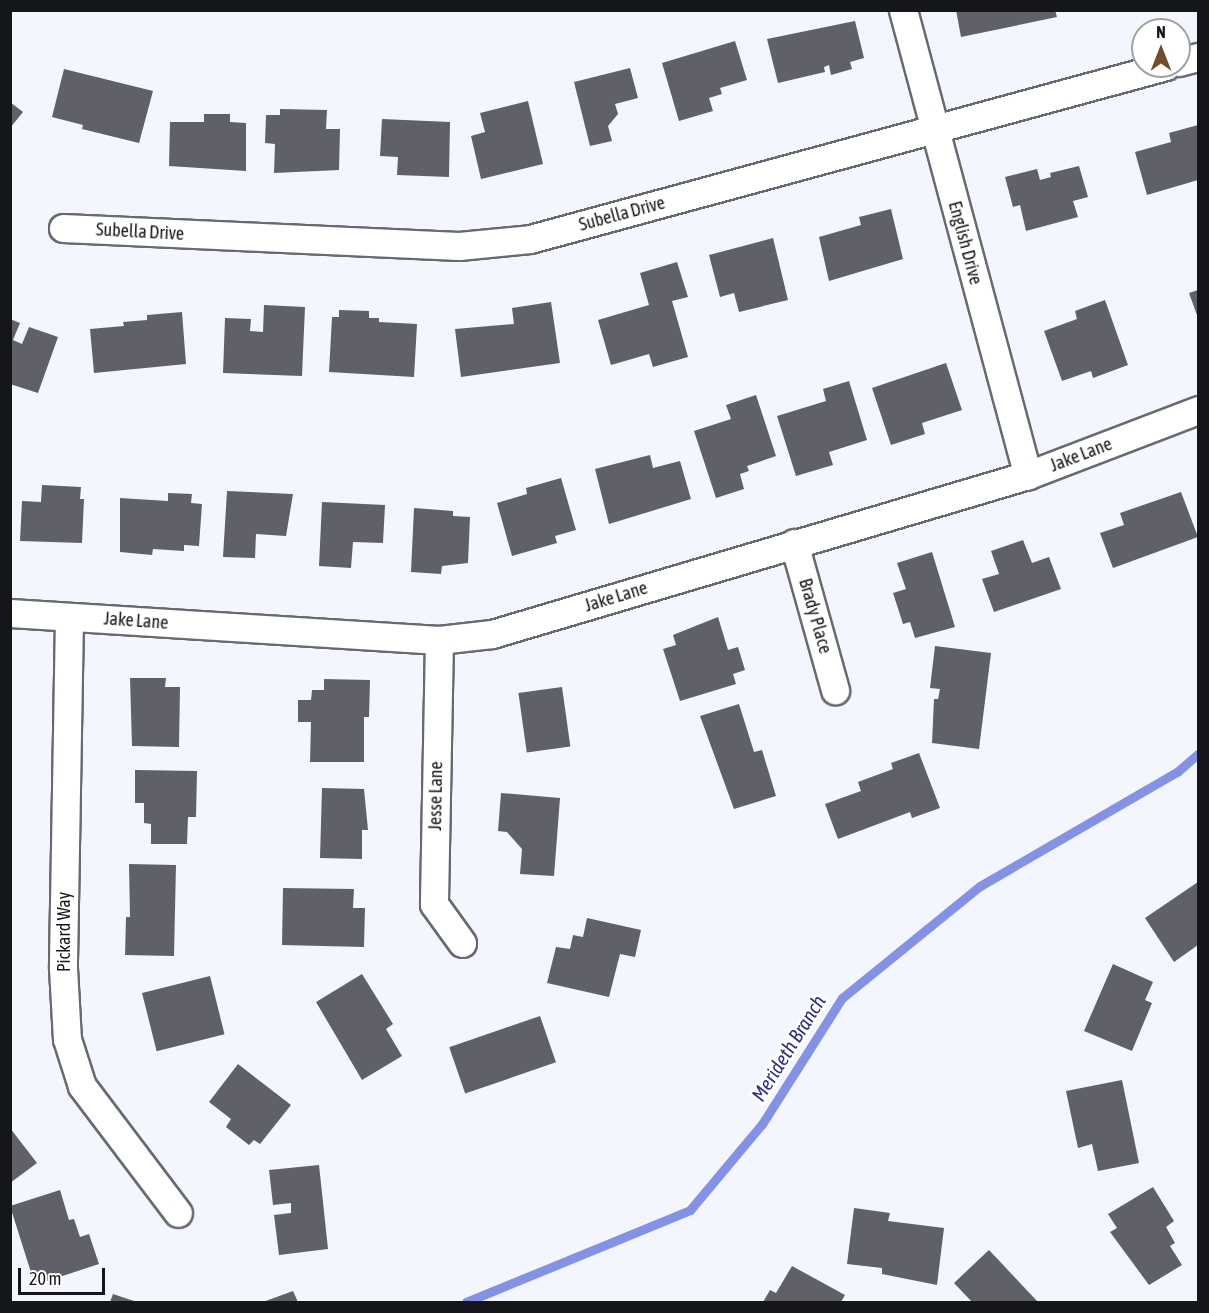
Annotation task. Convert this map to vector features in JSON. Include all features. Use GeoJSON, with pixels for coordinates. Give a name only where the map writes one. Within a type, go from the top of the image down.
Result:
{"type":"FeatureCollection","features":[{"type":"Feature","properties":{"kind":"street","name":"English Drive"},"geometry":{"type":"LineString","coordinates":[[903,10],[1028,475]]}},
{"type":"Feature","properties":{"kind":"street","name":"Subella Drive"},"geometry":{"type":"LineString","coordinates":[[63,228],[459,246],[530,239],[1131,76]]}},
{"type":"Feature","properties":{"kind":"street","name":"Jake Lane"},"geometry":{"type":"LineString","coordinates":[[10,613],[440,640],[492,634],[1028,475],[1198,410]]}},
{"type":"Feature","properties":{"kind":"street","name":"Brady Place"},"geometry":{"type":"LineString","coordinates":[[794,543],[835,690]]}},
{"type":"Feature","properties":{"kind":"street","name":"Pickard Way"},"geometry":{"type":"LineString","coordinates":[[69,617],[63,968],[67,1039],[82,1086],[178,1213]]}},
{"type":"Feature","properties":{"kind":"street","name":"Jesse Lane"},"geometry":{"type":"LineString","coordinates":[[440,640],[434,904],[462,943]]}},
{"type":"Feature","properties":{"kind":"building"},"geometry":{"type":"Polygon","coordinates":[[[956,10],[1055,10],[1057,17],[961,37],[956,10]]]}},
{"type":"Feature","properties":{"kind":"building"},"geometry":{"type":"Polygon","coordinates":[[[855,21],[864,58],[850,62],[852,69],[831,75],[829,65],[824,67],[825,72],[778,83],[767,39],[855,21]]]}},
{"type":"Feature","properties":{"kind":"building"},"geometry":{"type":"Polygon","coordinates":[[[735,41],[747,80],[720,88],[722,94],[709,98],[713,111],[679,121],[662,63],[735,41]]]}},
{"type":"Feature","properties":{"kind":"building"},"geometry":{"type":"Polygon","coordinates":[[[630,68],[638,98],[615,104],[618,114],[608,126],[612,141],[590,146],[574,82],[630,68]]]}},
{"type":"Feature","properties":{"kind":"building"},"geometry":{"type":"Polygon","coordinates":[[[64,69],[153,91],[139,143],[82,129],[83,125],[52,117],[64,69]]]}},
{"type":"Feature","properties":{"kind":"building"},"geometry":{"type":"Polygon","coordinates":[[[528,101],[543,164],[481,179],[471,136],[485,132],[480,113],[528,101]]]}},
{"type":"Feature","properties":{"kind":"building"},"geometry":{"type":"Polygon","coordinates":[[[10,102],[23,112],[10,128],[10,102]]]}},
{"type":"Feature","properties":{"kind":"building"},"geometry":{"type":"Polygon","coordinates":[[[280,109],[327,110],[326,129],[340,129],[339,170],[274,173],[275,144],[265,143],[266,115],[280,115],[280,109]]]}},
{"type":"Feature","properties":{"kind":"building"},"geometry":{"type":"Polygon","coordinates":[[[204,114],[230,114],[230,122],[246,123],[246,171],[169,166],[170,122],[204,122],[204,114]]]}},
{"type":"Feature","properties":{"kind":"building"},"geometry":{"type":"Polygon","coordinates":[[[382,119],[450,122],[449,177],[397,175],[398,157],[380,156],[382,119]]]}},
{"type":"Feature","properties":{"kind":"building"},"geometry":{"type":"Polygon","coordinates":[[[1198,125],[1198,180],[1147,195],[1135,152],[1171,142],[1169,133],[1198,125]]]}},
{"type":"Feature","properties":{"kind":"building"},"geometry":{"type":"Polygon","coordinates":[[[1079,166],[1088,197],[1073,201],[1078,217],[1026,231],[1020,205],[1013,207],[1005,177],[1037,169],[1040,180],[1051,177],[1050,173],[1079,166]]]}},
{"type":"Feature","properties":{"kind":"building"},"geometry":{"type":"Polygon","coordinates":[[[891,209],[903,259],[829,281],[819,237],[861,225],[859,217],[891,209]]]}},
{"type":"Feature","properties":{"kind":"building"},"geometry":{"type":"Polygon","coordinates":[[[773,238],[788,300],[739,312],[734,293],[720,297],[709,255],[773,238]]]}},
{"type":"Feature","properties":{"kind":"building"},"geometry":{"type":"Polygon","coordinates":[[[677,262],[688,297],[672,301],[688,357],[653,367],[649,354],[611,365],[598,320],[649,305],[640,273],[677,262]]]}},
{"type":"Feature","properties":{"kind":"building"},"geometry":{"type":"Polygon","coordinates":[[[1198,290],[1198,318],[1189,293],[1198,290]]]}},
{"type":"Feature","properties":{"kind":"building"},"geometry":{"type":"Polygon","coordinates":[[[1105,300],[1128,365],[1093,378],[1091,371],[1062,381],[1044,331],[1077,319],[1075,311],[1105,300]]]}},
{"type":"Feature","properties":{"kind":"building"},"geometry":{"type":"Polygon","coordinates":[[[551,302],[560,363],[461,377],[455,329],[514,324],[512,308],[551,302]]]}},
{"type":"Feature","properties":{"kind":"building"},"geometry":{"type":"Polygon","coordinates":[[[264,305],[305,307],[302,376],[223,373],[225,318],[251,319],[250,331],[263,332],[264,305]]]}},
{"type":"Feature","properties":{"kind":"building"},"geometry":{"type":"Polygon","coordinates":[[[339,310],[369,311],[369,318],[379,318],[379,322],[417,324],[414,377],[329,372],[332,317],[339,317],[339,310]]]}},
{"type":"Feature","properties":{"kind":"building"},"geometry":{"type":"Polygon","coordinates":[[[182,312],[186,364],[94,373],[90,329],[124,326],[123,322],[147,320],[147,315],[182,312]]]}},
{"type":"Feature","properties":{"kind":"building"},"geometry":{"type":"Polygon","coordinates":[[[10,319],[20,323],[13,340],[22,344],[29,327],[58,337],[38,393],[10,384],[10,319]]]}},
{"type":"Feature","properties":{"kind":"building"},"geometry":{"type":"Polygon","coordinates":[[[946,363],[962,410],[922,423],[925,434],[891,445],[872,388],[946,363]]]}},
{"type":"Feature","properties":{"kind":"building"},"geometry":{"type":"Polygon","coordinates":[[[849,381],[867,440],[829,452],[833,465],[796,476],[777,416],[826,401],[823,389],[849,381]]]}},
{"type":"Feature","properties":{"kind":"building"},"geometry":{"type":"Polygon","coordinates":[[[756,395],[776,456],[747,466],[749,471],[740,474],[744,489],[716,498],[694,431],[731,419],[726,405],[756,395]]]}},
{"type":"Feature","properties":{"kind":"building"},"geometry":{"type":"Polygon","coordinates":[[[650,455],[653,468],[680,461],[691,499],[609,524],[595,469],[650,455]]]}},
{"type":"Feature","properties":{"kind":"building"},"geometry":{"type":"Polygon","coordinates":[[[561,478],[576,530],[555,536],[557,543],[512,556],[497,503],[527,494],[526,488],[561,478]]]}},
{"type":"Feature","properties":{"kind":"building"},"geometry":{"type":"Polygon","coordinates":[[[42,485],[81,487],[80,499],[84,499],[82,543],[20,541],[22,501],[41,502],[42,485]]]}},
{"type":"Feature","properties":{"kind":"building"},"geometry":{"type":"Polygon","coordinates":[[[227,491],[293,494],[286,536],[256,534],[255,558],[223,557],[227,491]]]}},
{"type":"Feature","properties":{"kind":"building"},"geometry":{"type":"Polygon","coordinates":[[[1181,492],[1198,537],[1113,568],[1100,533],[1124,525],[1120,513],[1181,492]]]}},
{"type":"Feature","properties":{"kind":"building"},"geometry":{"type":"Polygon","coordinates":[[[168,493],[192,494],[191,503],[202,504],[199,546],[184,545],[184,551],[153,549],[152,555],[120,552],[120,498],[168,501],[168,493]]]}},
{"type":"Feature","properties":{"kind":"building"},"geometry":{"type":"Polygon","coordinates":[[[322,502],[385,505],[383,543],[353,542],[351,568],[319,566],[322,502]]]}},
{"type":"Feature","properties":{"kind":"building"},"geometry":{"type":"Polygon","coordinates":[[[414,508],[453,511],[453,516],[470,517],[468,563],[442,566],[441,574],[411,572],[414,508]]]}},
{"type":"Feature","properties":{"kind":"building"},"geometry":{"type":"Polygon","coordinates":[[[1023,540],[1032,563],[1049,557],[1061,589],[994,612],[982,579],[999,574],[991,551],[1023,540]]]}},
{"type":"Feature","properties":{"kind":"building"},"geometry":{"type":"Polygon","coordinates":[[[932,552],[955,627],[915,638],[910,622],[903,624],[893,593],[906,589],[897,563],[932,552]]]}},
{"type":"Feature","properties":{"kind":"building"},"geometry":{"type":"Polygon","coordinates":[[[718,617],[728,650],[738,647],[745,670],[733,674],[736,684],[680,701],[663,649],[676,645],[673,635],[718,617]]]}},
{"type":"Feature","properties":{"kind":"building"},"geometry":{"type":"Polygon","coordinates":[[[935,646],[991,653],[979,749],[932,743],[934,699],[938,699],[940,689],[930,688],[935,646]]]}},
{"type":"Feature","properties":{"kind":"building"},"geometry":{"type":"Polygon","coordinates":[[[130,678],[166,678],[165,687],[180,687],[179,747],[132,746],[130,678]]]}},
{"type":"Feature","properties":{"kind":"building"},"geometry":{"type":"Polygon","coordinates":[[[324,679],[370,680],[369,717],[364,717],[364,762],[310,762],[311,722],[298,722],[298,700],[311,700],[312,690],[324,690],[324,679]]]}},
{"type":"Feature","properties":{"kind":"building"},"geometry":{"type":"Polygon","coordinates":[[[562,687],[570,746],[527,753],[518,693],[562,687]]]}},
{"type":"Feature","properties":{"kind":"building"},"geometry":{"type":"Polygon","coordinates":[[[739,704],[754,752],[762,750],[776,796],[734,809],[700,716],[739,704]]]}},
{"type":"Feature","properties":{"kind":"building"},"geometry":{"type":"Polygon","coordinates":[[[919,753],[940,808],[912,818],[910,812],[838,839],[825,804],[861,791],[858,782],[893,769],[891,763],[919,753]]]}},
{"type":"Feature","properties":{"kind":"building"},"geometry":{"type":"Polygon","coordinates":[[[135,770],[197,771],[196,817],[188,817],[187,844],[151,844],[151,824],[144,823],[144,803],[135,803],[135,770]]]}},
{"type":"Feature","properties":{"kind":"building"},"geometry":{"type":"Polygon","coordinates":[[[322,788],[364,789],[368,830],[362,830],[362,859],[320,858],[322,788]]]}},
{"type":"Feature","properties":{"kind":"building"},"geometry":{"type":"Polygon","coordinates":[[[501,793],[560,798],[554,876],[520,874],[522,849],[507,832],[498,831],[501,793]]]}},
{"type":"Feature","properties":{"kind":"building"},"geometry":{"type":"Polygon","coordinates":[[[129,864],[176,865],[174,956],[125,955],[126,917],[130,917],[129,864]]]}},
{"type":"Feature","properties":{"kind":"building"},"geometry":{"type":"Polygon","coordinates":[[[1198,882],[1198,945],[1174,962],[1145,918],[1198,882]]]}},
{"type":"Feature","properties":{"kind":"building"},"geometry":{"type":"Polygon","coordinates":[[[283,888],[354,889],[353,908],[365,908],[364,947],[282,945],[283,888]]]}},
{"type":"Feature","properties":{"kind":"building"},"geometry":{"type":"Polygon","coordinates":[[[587,918],[641,930],[635,957],[620,954],[609,997],[547,983],[556,947],[570,949],[573,935],[583,937],[587,918]]]}},
{"type":"Feature","properties":{"kind":"building"},"geometry":{"type":"Polygon","coordinates":[[[1113,964],[1153,982],[1145,1000],[1152,1003],[1132,1051],[1084,1031],[1113,964]]]}},
{"type":"Feature","properties":{"kind":"building"},"geometry":{"type":"Polygon","coordinates":[[[362,974],[393,1024],[386,1029],[402,1056],[362,1080],[316,1002],[362,974]]]}},
{"type":"Feature","properties":{"kind":"building"},"geometry":{"type":"Polygon","coordinates":[[[210,976],[225,1034],[157,1051],[142,993],[210,976]]]}},
{"type":"Feature","properties":{"kind":"building"},"geometry":{"type":"Polygon","coordinates":[[[540,1016],[556,1062],[465,1094],[449,1047],[540,1016]]]}},
{"type":"Feature","properties":{"kind":"building"},"geometry":{"type":"Polygon","coordinates":[[[238,1064],[291,1105],[260,1144],[254,1140],[249,1145],[226,1127],[231,1119],[209,1102],[238,1064]]]}},
{"type":"Feature","properties":{"kind":"building"},"geometry":{"type":"Polygon","coordinates":[[[1122,1080],[1139,1163],[1098,1171],[1092,1144],[1078,1148],[1066,1091],[1122,1080]]]}},
{"type":"Feature","properties":{"kind":"building"},"geometry":{"type":"Polygon","coordinates":[[[10,1128],[37,1163],[10,1183],[10,1128]]]}},
{"type":"Feature","properties":{"kind":"building"},"geometry":{"type":"Polygon","coordinates":[[[319,1165],[328,1249],[279,1255],[274,1215],[291,1213],[291,1203],[273,1205],[269,1170],[319,1165]]]}},
{"type":"Feature","properties":{"kind":"building"},"geometry":{"type":"Polygon","coordinates":[[[1153,1187],[1174,1221],[1166,1227],[1175,1243],[1170,1246],[1182,1265],[1149,1285],[1110,1232],[1117,1228],[1108,1214],[1153,1187]]]}},
{"type":"Feature","properties":{"kind":"building"},"geometry":{"type":"Polygon","coordinates":[[[60,1190],[69,1220],[74,1219],[80,1237],[89,1234],[99,1264],[35,1285],[10,1206],[60,1190]]]}},
{"type":"Feature","properties":{"kind":"building"},"geometry":{"type":"Polygon","coordinates":[[[854,1208],[890,1213],[888,1221],[944,1228],[937,1285],[882,1274],[882,1268],[847,1264],[854,1208]]]}},
{"type":"Feature","properties":{"kind":"building"},"geometry":{"type":"Polygon","coordinates":[[[989,1250],[1038,1302],[972,1302],[954,1283],[989,1250]]]}},
{"type":"Feature","properties":{"kind":"building"},"geometry":{"type":"Polygon","coordinates":[[[792,1266],[845,1295],[841,1302],[763,1302],[770,1290],[776,1293],[792,1266]]]}},
{"type":"Feature","properties":{"kind":"building"},"geometry":{"type":"Polygon","coordinates":[[[293,1291],[298,1302],[263,1302],[293,1291]]]}},
{"type":"Feature","properties":{"kind":"building"},"geometry":{"type":"Polygon","coordinates":[[[113,1294],[137,1302],[110,1302],[113,1294]]]}},
{"type":"Feature","properties":{"kind":"waterway","name":"Merideth Branch"},"geometry":{"type":"LineString","coordinates":[[466,1302],[690,1210],[762,1124],[842,998],[980,886],[1177,772],[1198,754]]}}]}
